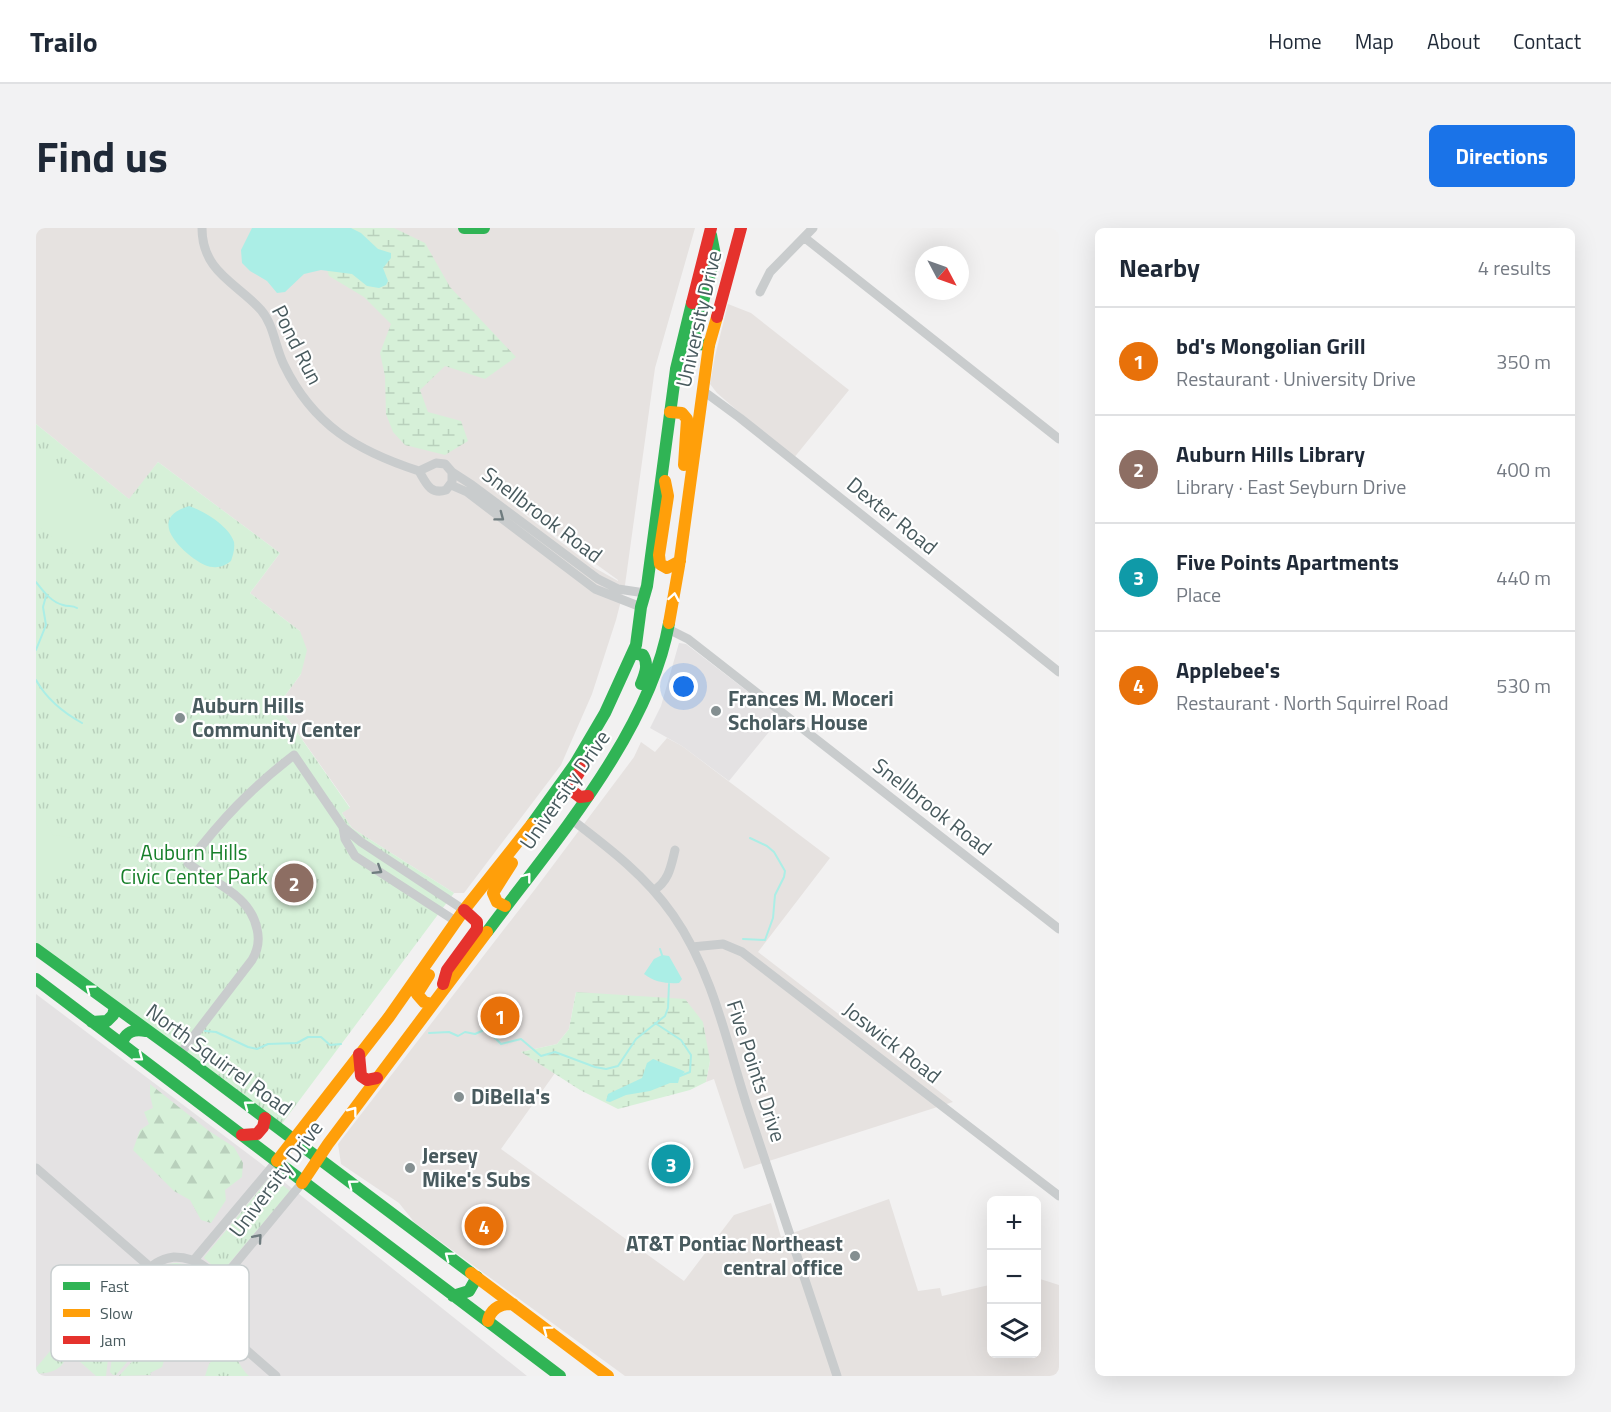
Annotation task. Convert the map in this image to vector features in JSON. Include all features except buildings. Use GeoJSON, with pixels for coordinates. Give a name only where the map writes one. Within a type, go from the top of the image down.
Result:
{"type":"FeatureCollection","features":[{"type":"Feature","properties":{"kind":"main road"},"geometry":{"type":"LineString","coordinates":[[464,228],[484,228]]}},
{"type":"Feature","properties":{"kind":"main road"},"geometry":{"type":"LineString","coordinates":[[728,277],[725,257],[733,228]]}},
{"type":"Feature","properties":{"kind":"main road","name":"University Drive"},"geometry":{"type":"LineString","coordinates":[[302,1183],[441,991],[572,819],[615,754],[645,696],[668,629],[680,561],[709,345],[741,228]]}},
{"type":"Feature","properties":{"kind":"main road"},"geometry":{"type":"LineString","coordinates":[[709,345],[699,344],[694,337],[715,255],[711,230]]}},
{"type":"Feature","properties":{"kind":"main road","name":"University Drive"},"geometry":{"type":"LineString","coordinates":[[277,1161],[390,1017],[465,910],[531,825],[575,764],[597,729],[614,694],[636,645],[680,348],[711,230]]}},
{"type":"Feature","properties":{"kind":"main road"},"geometry":{"type":"LineString","coordinates":[[670,412],[682,413],[687,419],[688,426],[680,493],[684,529]]}},
{"type":"Feature","properties":{"kind":"main road"},"geometry":{"type":"LineString","coordinates":[[662,468],[668,496],[659,555],[660,564],[667,568],[680,561]]}},
{"type":"Feature","properties":{"kind":"main road"},"geometry":{"type":"LineString","coordinates":[[615,754],[618,734],[646,670],[645,657],[633,653]]}},
{"type":"Feature","properties":{"kind":"main road"},"geometry":{"type":"LineString","coordinates":[[588,796],[577,796],[572,792],[571,787],[608,724],[614,694]]}},
{"type":"Feature","properties":{"kind":"main road"},"geometry":{"type":"LineString","coordinates":[[505,906],[497,902],[493,893],[521,851],[531,825]]}},
{"type":"Feature","properties":{"kind":"main road"},"geometry":{"type":"LineString","coordinates":[[441,991],[447,970],[477,929],[477,922],[465,910]]}},
{"type":"Feature","properties":{"kind":"main road"},"geometry":{"type":"LineString","coordinates":[[432,1004],[419,999],[418,990],[446,951],[455,926]]}},
{"type":"Feature","properties":{"kind":"main road","name":"North Squirrel Road"},"geometry":{"type":"LineString","coordinates":[[36,948],[608,1376]]}},
{"type":"Feature","properties":{"kind":"main road","name":"North Squirrel Road"},"geometry":{"type":"LineString","coordinates":[[36,979],[277,1161],[302,1183],[560,1376]]}},
{"type":"Feature","properties":{"kind":"main road"},"geometry":{"type":"LineString","coordinates":[[92,1022],[106,1021],[113,1015],[115,1007]]}},
{"type":"Feature","properties":{"kind":"main road"},"geometry":{"type":"LineString","coordinates":[[122,1044],[124,1036],[130,1031],[139,1029],[146,1031]]}},
{"type":"Feature","properties":{"kind":"main road"},"geometry":{"type":"LineString","coordinates":[[359,1054],[361,1076],[367,1080],[378,1078]]}},
{"type":"Feature","properties":{"kind":"main road"},"geometry":{"type":"LineString","coordinates":[[242,1135],[257,1134],[263,1127],[265,1118]]}},
{"type":"Feature","properties":{"kind":"main road"},"geometry":{"type":"LineString","coordinates":[[453,1296],[468,1292],[474,1286],[477,1277]]}},
{"type":"Feature","properties":{"kind":"main road"},"geometry":{"type":"LineString","coordinates":[[488,1321],[489,1314],[494,1308],[503,1304],[513,1304]]}},
{"type":"Feature","properties":{"kind":"street","name":"Pond Run"},"geometry":{"type":"LineString","coordinates":[[202,228],[211,262],[219,273],[261,311],[271,330],[283,363],[311,409],[353,444],[377,456],[419,471],[433,490],[443,491],[451,485]]}},
{"type":"Feature","properties":{"kind":"street"},"geometry":{"type":"LineString","coordinates":[[760,292],[770,272],[813,228]]}},
{"type":"Feature","properties":{"kind":"street"},"geometry":{"type":"LineString","coordinates":[[805,238],[1059,439]]}},
{"type":"Feature","properties":{"kind":"street","name":"Dexter Road"},"geometry":{"type":"LineString","coordinates":[[702,390],[1059,672]]}},
{"type":"Feature","properties":{"kind":"street"},"geometry":{"type":"LineString","coordinates":[[419,471],[441,463],[448,466],[453,472],[451,485]]}},
{"type":"Feature","properties":{"kind":"street","name":"Snellbrook Road"},"geometry":{"type":"LineString","coordinates":[[453,472],[598,579],[618,589],[645,593]]}},
{"type":"Feature","properties":{"kind":"street","name":"Snellbrook Road"},"geometry":{"type":"LineString","coordinates":[[451,485],[467,492],[595,589],[641,607]]}},
{"type":"Feature","properties":{"kind":"street","name":"Snellbrook Road"},"geometry":{"type":"LineString","coordinates":[[668,629],[688,639],[1059,928]]}},
{"type":"Feature","properties":{"kind":"street"},"geometry":{"type":"LineString","coordinates":[[180,1054],[222,996],[252,960],[259,943],[255,921],[246,905],[233,892],[207,878],[188,863],[233,808],[260,782],[294,755],[343,827],[361,842],[465,910]]}},
{"type":"Feature","properties":{"kind":"street","name":"Five Points Drive"},"geometry":{"type":"LineString","coordinates":[[572,819],[626,862],[654,890],[674,915],[692,946],[712,991],[837,1376]]}},
{"type":"Feature","properties":{"kind":"street"},"geometry":{"type":"LineString","coordinates":[[343,827],[345,839],[355,856],[419,896],[455,926]]}},
{"type":"Feature","properties":{"kind":"street"},"geometry":{"type":"LineString","coordinates":[[654,890],[667,877],[675,850]]}},
{"type":"Feature","properties":{"kind":"street"},"geometry":{"type":"LineString","coordinates":[[419,896],[427,884]]}},
{"type":"Feature","properties":{"kind":"street","name":"Joswick Road"},"geometry":{"type":"LineString","coordinates":[[692,946],[723,944],[742,952],[1059,1196]]}},
{"type":"Feature","properties":{"kind":"street","name":"University Drive"},"geometry":{"type":"LineString","coordinates":[[195,1260],[277,1161]]}},
{"type":"Feature","properties":{"kind":"street"},"geometry":{"type":"LineString","coordinates":[[36,1168],[148,1265]]}},
{"type":"Feature","properties":{"kind":"street","name":"University Drive"},"geometry":{"type":"LineString","coordinates":[[233,1265],[302,1183]]}},
{"type":"Feature","properties":{"kind":"street"},"geometry":{"type":"LineString","coordinates":[[153,1265],[158,1261],[174,1257],[195,1260],[202,1265]]}},
{"type":"Feature","properties":{"kind":"street"},"geometry":{"type":"LineString","coordinates":[[249,1352],[276,1376]]}},
{"type":"Feature","properties":{"kind":"shaded area"},"geometry":{"type":"Polygon","coordinates":[[[36,228],[695,228],[655,368],[625,585],[592,694],[561,765],[464,893],[454,893],[352,828],[342,813],[350,807],[278,705],[301,674],[300,631],[250,593],[280,553],[158,462],[130,500],[36,424],[36,228]],[[481,481],[595,568],[618,580],[481,481]]]}},
{"type":"Feature","properties":{"kind":"shaded area"},"geometry":{"type":"Polygon","coordinates":[[[728,304],[751,313],[849,390],[793,459],[717,393],[710,384],[728,304]]]}},
{"type":"Feature","properties":{"kind":"shaded area","name":"Frances M. Moceri Scholars House"},"geometry":{"type":"Polygon","coordinates":[[[679,643],[686,644],[781,717],[729,781],[682,746],[650,728],[661,706],[679,643]]]}},
{"type":"Feature","properties":{"kind":"shaded area"},"geometry":{"type":"Polygon","coordinates":[[[667,738],[682,746],[830,858],[758,952],[953,1102],[744,1169],[714,1079],[706,1082],[710,1061],[576,992],[569,1029],[557,1044],[521,1052],[555,1073],[501,1149],[684,1281],[734,1215],[771,1203],[781,1237],[889,1199],[918,1291],[940,1288],[942,1296],[987,1285],[987,1358],[1041,1358],[1041,1279],[1059,1285],[1059,1376],[625,1376],[415,1223],[399,1203],[341,1164],[338,1144],[536,888],[634,757],[641,742],[655,752],[667,738]]]}},
{"type":"Feature","properties":{"kind":"shaded area"},"geometry":{"type":"Polygon","coordinates":[[[36,994],[259,1162],[527,1376],[36,1376],[36,994]]]}},
{"type":"Feature","properties":{"kind":"green space"},"geometry":{"type":"Polygon","coordinates":[[[318,228],[394,228],[425,243],[450,287],[516,357],[485,379],[445,366],[420,390],[428,412],[461,421],[468,441],[445,455],[405,445],[393,432],[386,414],[385,376],[380,353],[391,324],[364,297],[329,276],[316,235],[318,228]]]}},
{"type":"Feature","properties":{"kind":"green space","name":"Auburn Hills Civic Center Park"},"geometry":{"type":"Polygon","coordinates":[[[36,424],[129,499],[158,462],[280,553],[250,593],[300,631],[307,650],[301,674],[278,705],[350,808],[342,813],[352,828],[454,893],[281,1125],[36,945],[36,424]]]}},
{"type":"Feature","properties":{"kind":"green space"},"geometry":{"type":"Polygon","coordinates":[[[36,456],[111,516],[78,558],[36,524],[36,456]]]}},
{"type":"Feature","properties":{"kind":"green space"},"geometry":{"type":"Polygon","coordinates":[[[36,816],[45,821],[53,835],[73,838],[67,860],[56,879],[36,884],[36,816]]]}},
{"type":"Feature","properties":{"kind":"green space"},"geometry":{"type":"Polygon","coordinates":[[[576,992],[685,999],[703,1022],[710,1061],[706,1082],[690,1090],[618,1109],[580,1090],[521,1052],[557,1044],[569,1029],[576,992]]]}},
{"type":"Feature","properties":{"kind":"green space"},"geometry":{"type":"Polygon","coordinates":[[[150,1084],[209,1131],[234,1147],[243,1163],[242,1177],[225,1190],[226,1200],[211,1223],[201,1220],[190,1200],[174,1191],[133,1150],[140,1130],[149,1124],[144,1112],[153,1108],[150,1084]]]}},
{"type":"Feature","properties":{"kind":"green space"},"geometry":{"type":"Polygon","coordinates":[[[271,1176],[290,1191],[228,1265],[212,1265],[204,1258],[271,1176]]]}},
{"type":"Feature","properties":{"kind":"green space"},"geometry":{"type":"Polygon","coordinates":[[[51,1350],[51,1361],[64,1361],[60,1367],[49,1372],[36,1373],[36,1368],[51,1350]]]}},
{"type":"Feature","properties":{"kind":"green space"},"geometry":{"type":"Polygon","coordinates":[[[79,1361],[108,1361],[106,1376],[96,1376],[79,1361]]]}},
{"type":"Feature","properties":{"kind":"green space"},"geometry":{"type":"Polygon","coordinates":[[[111,1361],[128,1361],[116,1375],[110,1372],[111,1361]]]}},
{"type":"Feature","properties":{"kind":"green space"},"geometry":{"type":"Polygon","coordinates":[[[133,1361],[164,1361],[162,1367],[150,1373],[151,1375],[119,1376],[133,1361]]]}},
{"type":"Feature","properties":{"kind":"green space"},"geometry":{"type":"Polygon","coordinates":[[[211,1361],[238,1361],[249,1376],[205,1376],[211,1361]]]}},
{"type":"Feature","properties":{"kind":"water"},"geometry":{"type":"Polygon","coordinates":[[[252,228],[351,228],[361,233],[378,249],[391,253],[391,258],[383,268],[388,281],[386,285],[379,288],[367,286],[352,274],[321,270],[304,274],[285,292],[277,293],[267,281],[250,271],[242,263],[241,250],[252,228]]]}},
{"type":"Feature","properties":{"kind":"water"},"geometry":{"type":"Polygon","coordinates":[[[189,506],[202,511],[227,530],[234,542],[231,561],[218,567],[207,566],[190,556],[175,541],[171,534],[169,521],[172,515],[189,506]]]}},
{"type":"Feature","properties":{"kind":"water"},"geometry":{"type":"Polygon","coordinates":[[[662,955],[669,956],[682,979],[679,983],[661,982],[644,974],[654,959],[662,955]]]}},
{"type":"Feature","properties":{"kind":"water"},"geometry":{"type":"Polygon","coordinates":[[[653,1059],[685,1072],[680,1076],[678,1083],[626,1095],[610,1102],[606,1101],[608,1094],[642,1078],[647,1063],[653,1059]]]}},
{"type":"Feature","properties":{"kind":"waterway"},"geometry":{"type":"LineString","coordinates":[[36,582],[55,601],[77,608]]}},
{"type":"Feature","properties":{"kind":"waterway"},"geometry":{"type":"LineString","coordinates":[[36,650],[46,625],[43,607],[46,596]]}},
{"type":"Feature","properties":{"kind":"waterway"},"geometry":{"type":"LineString","coordinates":[[36,680],[56,704],[82,723]]}},
{"type":"Feature","properties":{"kind":"waterway"},"geometry":{"type":"LineString","coordinates":[[743,939],[765,940],[773,918],[775,895],[785,871],[774,852],[750,838]]}},
{"type":"Feature","properties":{"kind":"waterway"},"geometry":{"type":"LineString","coordinates":[[660,949],[662,955]]}},
{"type":"Feature","properties":{"kind":"waterway"},"geometry":{"type":"LineString","coordinates":[[429,1033],[449,1032],[458,1036],[465,1032],[475,1034],[484,1030],[501,1044],[521,1039],[541,1056],[555,1052],[606,1069],[618,1066],[636,1039],[665,1016],[668,1008],[669,984]]}},
{"type":"Feature","properties":{"kind":"waterway"},"geometry":{"type":"LineString","coordinates":[[655,1023],[681,1040],[691,1055],[690,1072],[680,1076]]}},
{"type":"Feature","properties":{"kind":"waterway"},"geometry":{"type":"LineString","coordinates":[[205,1031],[216,1032],[257,1049],[268,1044],[297,1043],[308,1037],[321,1037],[330,1045],[341,1044]]}},
{"type":"Feature","properties":{"kind":"traffic: fast"},"geometry":{"type":"LineString","coordinates":[[464,228],[484,228]]}},
{"type":"Feature","properties":{"kind":"traffic: fast"},"geometry":{"type":"LineString","coordinates":[[709,345],[699,344],[694,337],[715,255],[711,235]]}},
{"type":"Feature","properties":{"kind":"traffic: fast"},"geometry":{"type":"LineString","coordinates":[[532,824],[575,764],[605,713],[636,645],[641,607],[647,586],[676,369],[692,303]]}},
{"type":"Feature","properties":{"kind":"traffic: fast"},"geometry":{"type":"LineString","coordinates":[[487,932],[568,825],[620,746],[642,705],[658,664],[669,623]]}},
{"type":"Feature","properties":{"kind":"traffic: fast"},"geometry":{"type":"LineString","coordinates":[[633,653],[643,655],[646,662],[641,684]]}},
{"type":"Feature","properties":{"kind":"traffic: fast"},"geometry":{"type":"LineString","coordinates":[[36,949],[180,1054],[471,1273]]}},
{"type":"Feature","properties":{"kind":"traffic: fast"},"geometry":{"type":"LineString","coordinates":[[36,979],[560,1376]]}},
{"type":"Feature","properties":{"kind":"traffic: fast"},"geometry":{"type":"LineString","coordinates":[[92,1022],[107,1021],[113,1015],[115,1007]]}},
{"type":"Feature","properties":{"kind":"traffic: fast"},"geometry":{"type":"LineString","coordinates":[[122,1043],[131,1032],[146,1031]]}},
{"type":"Feature","properties":{"kind":"traffic: fast"},"geometry":{"type":"LineString","coordinates":[[453,1296],[469,1291],[477,1277]]}},
{"type":"Feature","properties":{"kind":"traffic: slow"},"geometry":{"type":"LineString","coordinates":[[669,623],[709,345],[717,317]]}},
{"type":"Feature","properties":{"kind":"traffic: slow"},"geometry":{"type":"LineString","coordinates":[[670,412],[682,413],[687,419],[684,465]]}},
{"type":"Feature","properties":{"kind":"traffic: slow"},"geometry":{"type":"LineString","coordinates":[[665,481],[668,496],[659,555],[660,564],[667,568],[680,561]]}},
{"type":"Feature","properties":{"kind":"traffic: slow"},"geometry":{"type":"LineString","coordinates":[[277,1161],[389,1017],[464,910],[532,824]]}},
{"type":"Feature","properties":{"kind":"traffic: slow"},"geometry":{"type":"LineString","coordinates":[[505,906],[497,902],[493,893],[512,863]]}},
{"type":"Feature","properties":{"kind":"traffic: slow"},"geometry":{"type":"LineString","coordinates":[[302,1183],[328,1144],[487,932]]}},
{"type":"Feature","properties":{"kind":"traffic: slow"},"geometry":{"type":"LineString","coordinates":[[429,975],[417,994],[424,1002],[432,1004]]}},
{"type":"Feature","properties":{"kind":"traffic: slow"},"geometry":{"type":"LineString","coordinates":[[471,1273],[608,1376]]}},
{"type":"Feature","properties":{"kind":"traffic: slow"},"geometry":{"type":"LineString","coordinates":[[488,1321],[491,1313],[497,1308],[513,1304]]}},
{"type":"Feature","properties":{"kind":"traffic: jam"},"geometry":{"type":"LineString","coordinates":[[692,303],[711,228]]}},
{"type":"Feature","properties":{"kind":"traffic: jam"},"geometry":{"type":"LineString","coordinates":[[717,317],[741,228]]}},
{"type":"Feature","properties":{"kind":"traffic: jam"},"geometry":{"type":"LineString","coordinates":[[582,768],[571,790],[580,797],[588,796]]}},
{"type":"Feature","properties":{"kind":"traffic: jam"},"geometry":{"type":"LineString","coordinates":[[443,984],[447,970],[477,929],[477,922],[464,910]]}},
{"type":"Feature","properties":{"kind":"traffic: jam"},"geometry":{"type":"LineString","coordinates":[[359,1054],[361,1076],[367,1080],[377,1078]]}},
{"type":"Feature","properties":{"kind":"traffic: jam"},"geometry":{"type":"LineString","coordinates":[[242,1135],[257,1134],[263,1127],[265,1118]]}},
{"type":"Feature","properties":{"kind":"place","name":"Frances M. Moceri Scholars House"},"geometry":{"type":"Point","coordinates":[716,711]}},
{"type":"Feature","properties":{"kind":"place","name":"Auburn Hills Community Center"},"geometry":{"type":"Point","coordinates":[180,718]}},
{"type":"Feature","properties":{"kind":"place","name":"Auburn Hills Library"},"geometry":{"type":"Point","coordinates":[294,883]}},
{"type":"Feature","properties":{"kind":"place","name":"bd's Mongolian Grill"},"geometry":{"type":"Point","coordinates":[500,1016]}},
{"type":"Feature","properties":{"kind":"place","name":"DiBella's"},"geometry":{"type":"Point","coordinates":[459,1097]}},
{"type":"Feature","properties":{"kind":"place","name":"Five Points Apartments"},"geometry":{"type":"Point","coordinates":[671,1164]}},
{"type":"Feature","properties":{"kind":"place","name":"Jersey Mike's Subs"},"geometry":{"type":"Point","coordinates":[410,1168]}},
{"type":"Feature","properties":{"kind":"place","name":"Applebee's"},"geometry":{"type":"Point","coordinates":[484,1226]}},
{"type":"Feature","properties":{"kind":"place","name":"AT&T Pontiac Northeast central office"},"geometry":{"type":"Point","coordinates":[855,1256]}}]}
